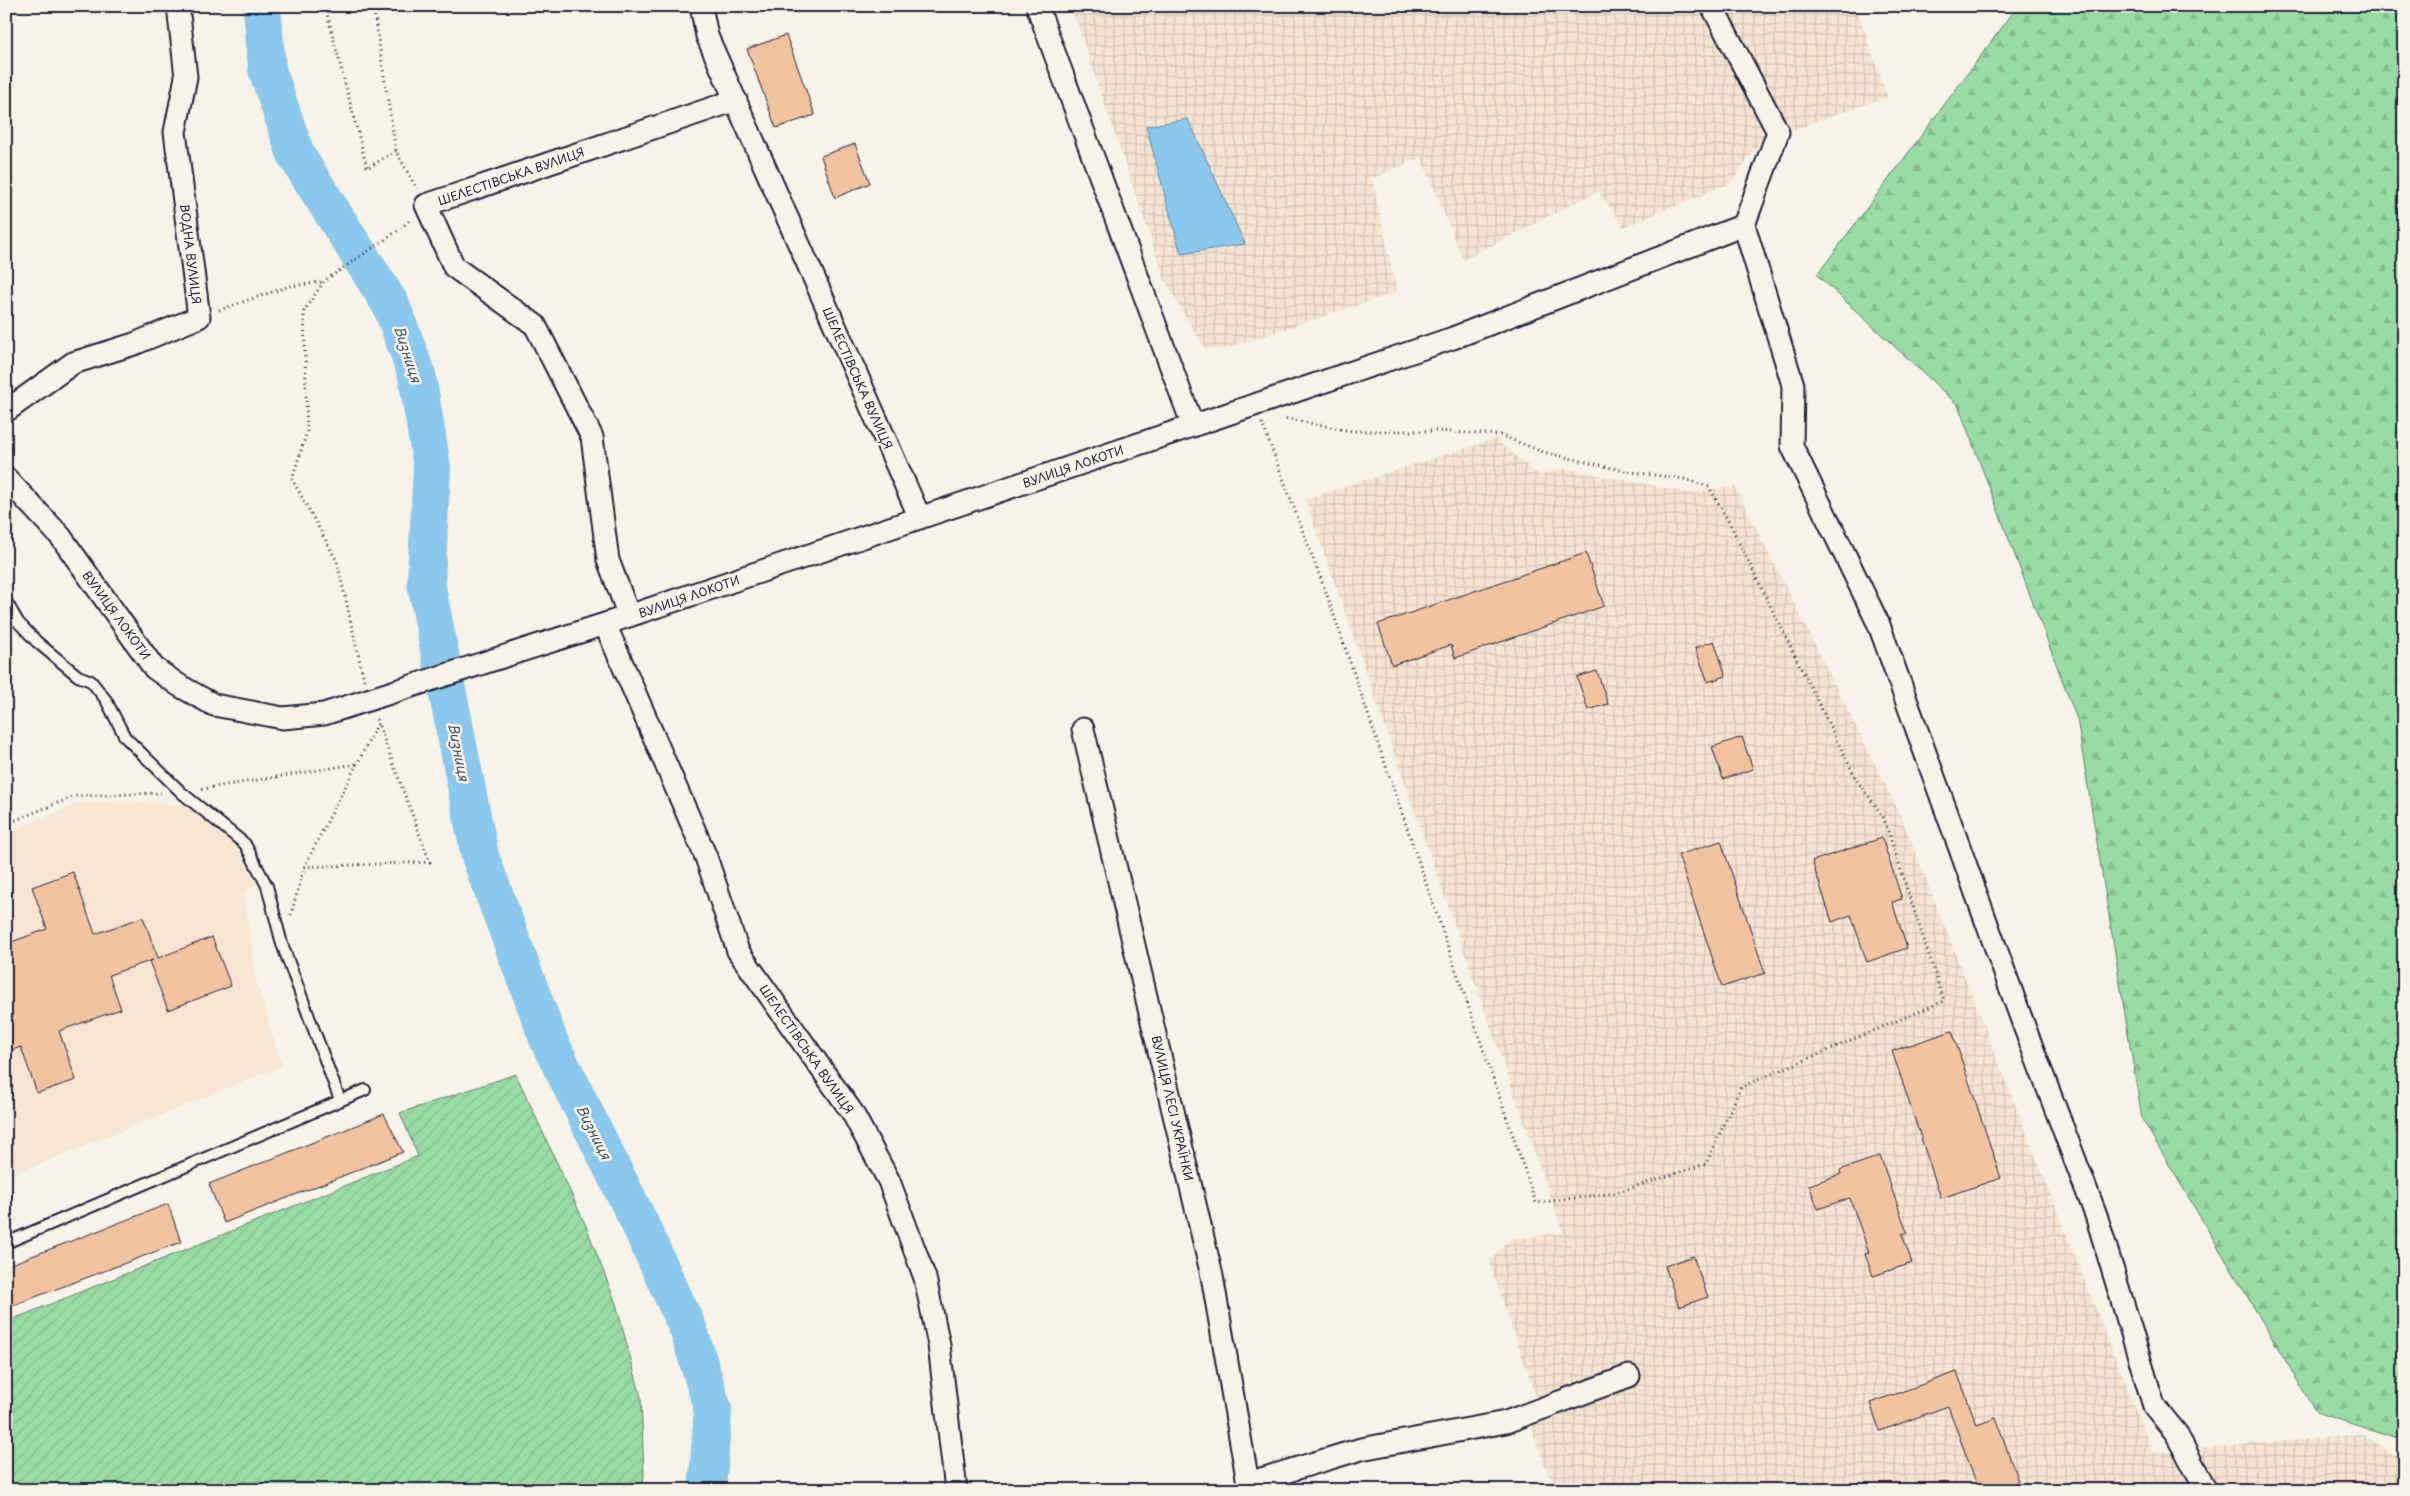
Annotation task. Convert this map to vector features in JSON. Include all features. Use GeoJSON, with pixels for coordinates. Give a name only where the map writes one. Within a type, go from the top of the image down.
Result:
{"type":"FeatureCollection","features":[{"type":"Feature","properties":{"kind":"street","name":"ВОДНА ВУЛИЦЯ"},"geometry":{"type":"LineString","coordinates":[[6,411],[73,363],[134,344],[199,317],[176,132],[186,77],[178,6]]}},
{"type":"Feature","properties":{"kind":"street","name":"ШЕЛЕСТІВСЬКА ВУЛИЦЯ"},"geometry":{"type":"LineString","coordinates":[[701,6],[707,36],[920,518]]}},
{"type":"Feature","properties":{"kind":"street"},"geometry":{"type":"LineString","coordinates":[[1037,6],[1194,426]]}},
{"type":"Feature","properties":{"kind":"street"},"geometry":{"type":"LineString","coordinates":[[1712,6],[1778,132],[1744,225],[1793,385],[1792,446],[1879,625],[2024,1026],[2096,1215],[2154,1406],[2176,1433],[2206,1490]]}},
{"type":"Feature","properties":{"kind":"street","name":"ШЕЛЕСТІВСЬКА ВУЛИЦЯ"},"geometry":{"type":"LineString","coordinates":[[629,616],[608,560],[592,437],[535,325],[454,267],[426,205],[736,100]]}},
{"type":"Feature","properties":{"kind":"street","name":"ВУЛИЦЯ ЛОКОТИ"},"geometry":{"type":"LineString","coordinates":[[6,478],[61,537],[154,668],[180,686],[214,704],[283,718],[324,714],[605,624],[1194,426],[1257,409],[1453,338],[1744,225]]}},
{"type":"Feature","properties":{"kind":"street","name":"ШЕЛЕСТІВСЬКА ВУЛИЦЯ"},"geometry":{"type":"LineString","coordinates":[[605,624],[706,857],[738,951],[852,1112],[888,1181],[925,1278],[939,1345],[956,1490]]}},
{"type":"Feature","properties":{"kind":"street","name":"ВУЛИЦЯ ЛЕСІ УКРАЇНКИ"},"geometry":{"type":"LineString","coordinates":[[1083,729],[1212,1276],[1246,1486]]}},
{"type":"Feature","properties":{"kind":"street"},"geometry":{"type":"LineString","coordinates":[[1246,1486],[1361,1450],[1506,1422],[1628,1376]]}},
{"type":"Feature","properties":{"kind":"lane"},"geometry":{"type":"LineString","coordinates":[[6,601],[18,622],[37,642],[78,676],[91,681],[106,700],[125,737],[182,793],[245,844],[267,886],[282,944],[340,1100]]}},
{"type":"Feature","properties":{"kind":"lane"},"geometry":{"type":"LineString","coordinates":[[6,1243],[365,1090]]}},
{"type":"Feature","properties":{"kind":"path"},"geometry":{"type":"LineString","coordinates":[[325,6],[368,168],[396,151],[373,6]]}},
{"type":"Feature","properties":{"kind":"path"},"geometry":{"type":"LineString","coordinates":[[304,867],[430,862],[378,723],[376,698],[337,561],[292,479],[307,432],[304,311],[324,282],[399,230]]}},
{"type":"Feature","properties":{"kind":"path"},"geometry":{"type":"LineString","coordinates":[[199,317],[290,286],[324,282]]}},
{"type":"Feature","properties":{"kind":"path"},"geometry":{"type":"LineString","coordinates":[[1257,409],[1351,431],[1436,431],[1500,435],[1543,452],[1625,472],[1684,479],[1709,487],[1731,526],[1856,779],[1883,816],[1944,1001],[1741,1087],[1706,1164],[1615,1193],[1536,1203],[1327,594],[1257,409]]}},
{"type":"Feature","properties":{"kind":"path"},"geometry":{"type":"LineString","coordinates":[[282,944],[304,867],[378,723]]}},
{"type":"Feature","properties":{"kind":"shaded area"},"geometry":{"type":"Polygon","coordinates":[[[1071,6],[1856,6],[1887,97],[1761,141],[1731,183],[1624,227],[1598,191],[1463,260],[1421,157],[1372,179],[1397,292],[1223,349],[1206,349],[1165,280],[1071,6]]]}},
{"type":"Feature","properties":{"kind":"shaded area"},"geometry":{"type":"Polygon","coordinates":[[[1495,439],[1540,476],[1562,468],[1691,493],[1735,486],[1901,816],[2153,1453],[2362,1434],[2404,1461],[2404,1490],[1554,1490],[1528,1419],[1543,1416],[1489,1262],[1509,1239],[1563,1233],[1305,499],[1495,439]]]}},
{"type":"Feature","properties":{"kind":"shaded area"},"geometry":{"type":"Polygon","coordinates":[[[78,803],[186,804],[237,848],[256,884],[244,891],[256,981],[282,1066],[6,1178],[6,833],[78,803]]]}},
{"type":"Feature","properties":{"kind":"green space"},"geometry":{"type":"Polygon","coordinates":[[[2018,6],[2404,6],[2404,1441],[2316,1412],[2142,1119],[2077,719],[1958,405],[1817,275],[2018,6]]]}},
{"type":"Feature","properties":{"kind":"green space"},"geometry":{"type":"Polygon","coordinates":[[[516,1074],[586,1226],[616,1304],[641,1397],[644,1476],[642,1490],[6,1490],[6,1322],[418,1156],[400,1113],[516,1074]]]}},
{"type":"Feature","properties":{"kind":"water"},"geometry":{"type":"Polygon","coordinates":[[[1188,119],[1245,244],[1181,254],[1146,126],[1188,119]]]}},
{"type":"Feature","properties":{"kind":"building"},"geometry":{"type":"Polygon","coordinates":[[[786,35],[815,115],[776,128],[747,49],[786,35]]]}},
{"type":"Feature","properties":{"kind":"building"},"geometry":{"type":"Polygon","coordinates":[[[855,144],[870,183],[835,198],[821,156],[855,144]]]}},
{"type":"Feature","properties":{"kind":"building"},"geometry":{"type":"Polygon","coordinates":[[[1586,553],[1604,606],[1455,658],[1451,645],[1392,665],[1378,624],[1586,553]]]}},
{"type":"Feature","properties":{"kind":"building"},"geometry":{"type":"Polygon","coordinates":[[[1714,641],[1726,676],[1708,682],[1695,648],[1714,641]]]}},
{"type":"Feature","properties":{"kind":"building"},"geometry":{"type":"Polygon","coordinates":[[[1597,671],[1608,704],[1588,710],[1577,677],[1597,671]]]}},
{"type":"Feature","properties":{"kind":"building"},"geometry":{"type":"Polygon","coordinates":[[[1742,737],[1753,769],[1723,779],[1712,747],[1742,737]]]}},
{"type":"Feature","properties":{"kind":"building"},"geometry":{"type":"Polygon","coordinates":[[[1882,838],[1902,899],[1892,902],[1907,948],[1867,962],[1851,915],[1832,922],[1812,861],[1882,838]]]}},
{"type":"Feature","properties":{"kind":"building"},"geometry":{"type":"Polygon","coordinates":[[[1721,841],[1765,973],[1722,987],[1678,855],[1721,841]]]}},
{"type":"Feature","properties":{"kind":"building"},"geometry":{"type":"Polygon","coordinates":[[[73,872],[95,934],[143,917],[158,958],[212,937],[231,986],[168,1010],[149,961],[109,975],[121,1009],[59,1031],[76,1080],[37,1093],[21,1047],[6,1052],[6,944],[47,929],[32,887],[73,872]]]}},
{"type":"Feature","properties":{"kind":"building"},"geometry":{"type":"Polygon","coordinates":[[[1952,1031],[2001,1178],[1941,1198],[1892,1051],[1952,1031]]]}},
{"type":"Feature","properties":{"kind":"building"},"geometry":{"type":"Polygon","coordinates":[[[384,1114],[403,1152],[224,1223],[209,1184],[384,1114]]]}},
{"type":"Feature","properties":{"kind":"building"},"geometry":{"type":"Polygon","coordinates":[[[1880,1156],[1907,1232],[1902,1234],[1912,1263],[1873,1276],[1865,1254],[1869,1253],[1850,1198],[1818,1209],[1809,1185],[1841,1174],[1840,1170],[1880,1156]]]}},
{"type":"Feature","properties":{"kind":"building"},"geometry":{"type":"Polygon","coordinates":[[[168,1204],[181,1242],[6,1308],[6,1266],[168,1204]]]}},
{"type":"Feature","properties":{"kind":"building"},"geometry":{"type":"Polygon","coordinates":[[[1693,1256],[1708,1297],[1679,1307],[1665,1266],[1693,1256]]]}},
{"type":"Feature","properties":{"kind":"building"},"geometry":{"type":"Polygon","coordinates":[[[1957,1372],[1977,1425],[1996,1418],[2018,1481],[1993,1490],[1979,1490],[1948,1406],[1880,1431],[1870,1403],[1957,1372]]]}},
{"type":"Feature","properties":{"kind":"waterway","name":"Визниця"},"geometry":{"type":"LineString","coordinates":[[262,6],[267,69],[296,155],[391,305],[417,375],[432,467],[426,583],[480,856],[549,1041],[638,1220],[689,1331],[713,1410],[707,1490]]}}]}
